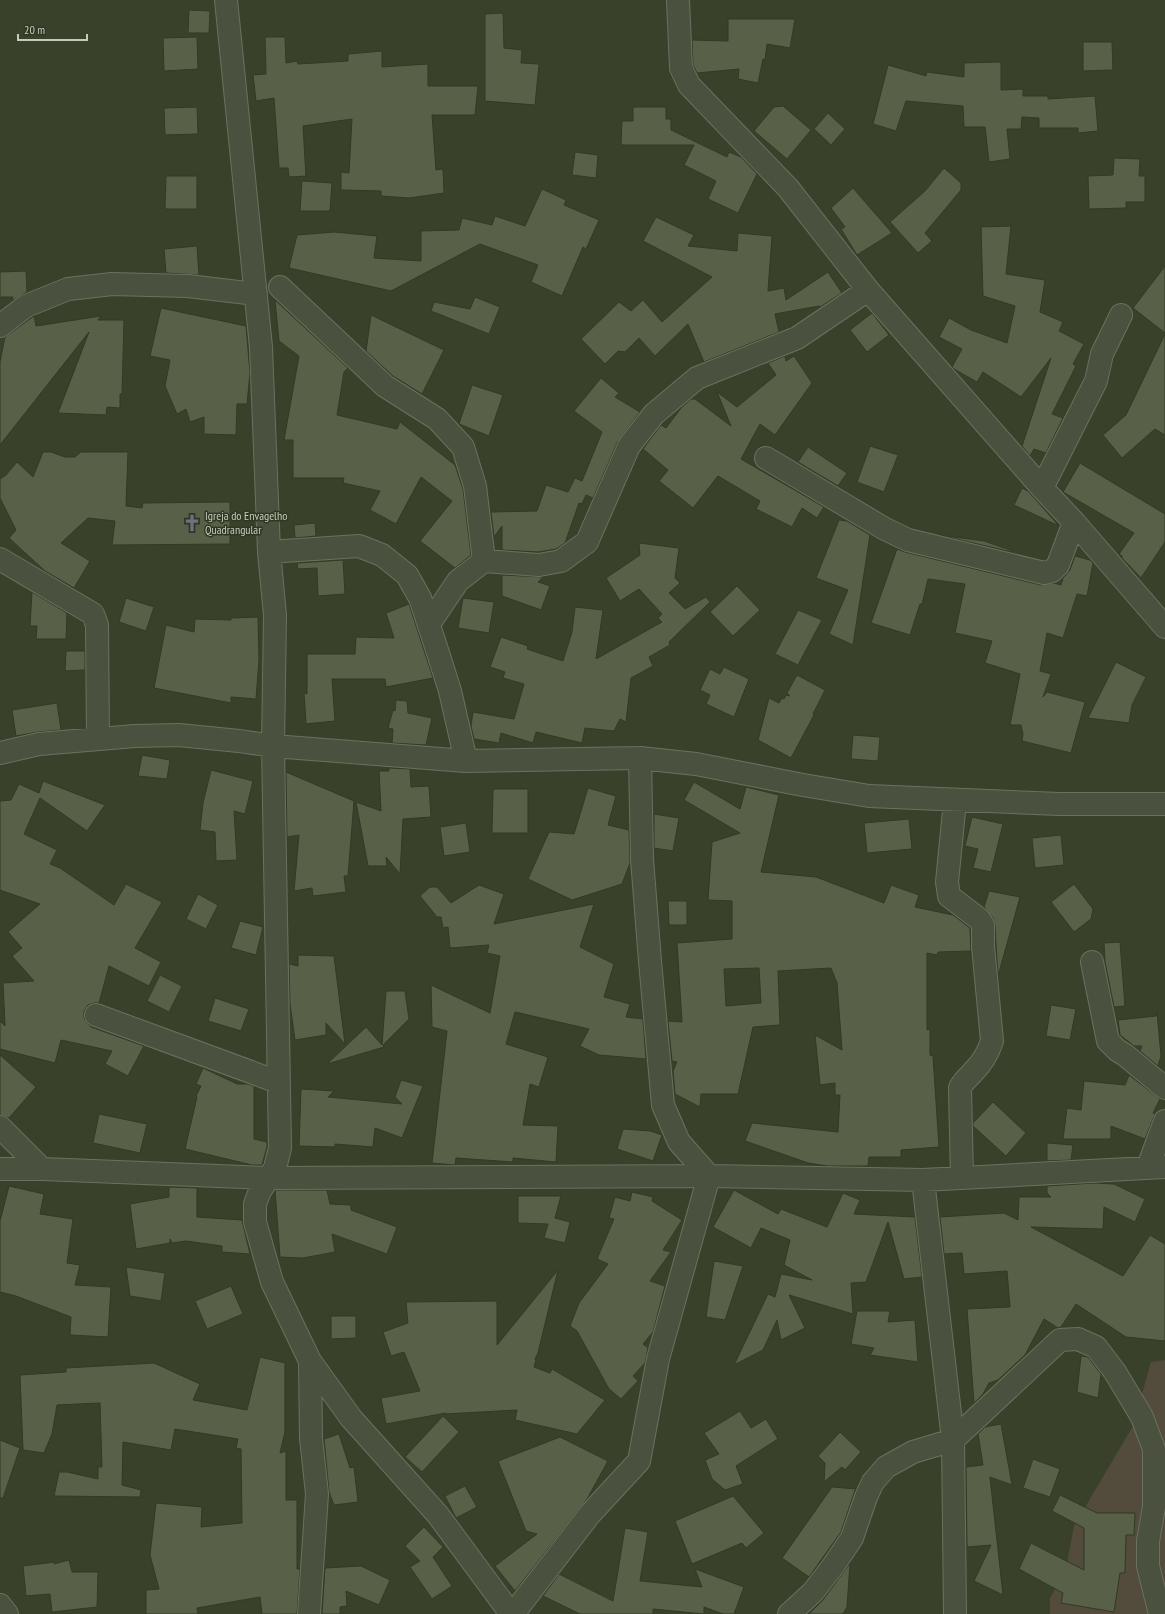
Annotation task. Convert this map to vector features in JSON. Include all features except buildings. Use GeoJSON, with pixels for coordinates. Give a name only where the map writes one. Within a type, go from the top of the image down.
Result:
{"type":"FeatureCollection","features":[{"type":"Feature","properties":{"kind":"street"},"geometry":{"type":"LineString","coordinates":[[226,0],[261,347],[268,552],[275,615],[273,746],[280,1148],[275,1168],[260,1191],[255,1204],[255,1222],[272,1282],[310,1361],[351,1418],[438,1515],[512,1614],[590,1514],[639,1461],[658,1359],[708,1176]]}},
{"type":"Feature","properties":{"kind":"street"},"geometry":{"type":"LineString","coordinates":[[678,0],[681,68],[689,85],[788,188],[868,290],[1165,627]]}},
{"type":"Feature","properties":{"kind":"street"},"geometry":{"type":"LineString","coordinates":[[0,326],[26,306],[68,289],[112,284],[188,286],[256,294]]}},
{"type":"Feature","properties":{"kind":"street"},"geometry":{"type":"LineString","coordinates":[[280,287],[385,386],[437,419],[463,447],[475,486],[484,561]]}},
{"type":"Feature","properties":{"kind":"street"},"geometry":{"type":"LineString","coordinates":[[429,624],[458,581],[484,561],[539,565],[561,561],[587,542],[629,446],[654,414],[697,378],[797,338],[868,290]]}},
{"type":"Feature","properties":{"kind":"street"},"geometry":{"type":"LineString","coordinates":[[1042,488],[1096,382],[1102,354],[1120,315]]}},
{"type":"Feature","properties":{"kind":"street"},"geometry":{"type":"LineString","coordinates":[[766,458],[886,529],[908,540],[1044,573],[1052,571],[1058,565],[1074,522]]}},
{"type":"Feature","properties":{"kind":"street"},"geometry":{"type":"LineString","coordinates":[[268,552],[359,546],[382,555],[407,575],[420,598],[429,624],[450,691],[466,761]]}},
{"type":"Feature","properties":{"kind":"street"},"geometry":{"type":"LineString","coordinates":[[0,559],[93,614],[97,625],[98,738]]}},
{"type":"Feature","properties":{"kind":"street"},"geometry":{"type":"LineString","coordinates":[[0,753],[39,744],[98,738],[179,735],[273,746],[466,761],[640,758],[696,764],[803,786],[869,796],[1059,804],[1165,804]]}},
{"type":"Feature","properties":{"kind":"street"},"geometry":{"type":"LineString","coordinates":[[640,758],[643,867],[663,1105],[679,1142],[708,1176]]}},
{"type":"Feature","properties":{"kind":"street"},"geometry":{"type":"LineString","coordinates":[[955,800],[947,882],[949,896],[979,918],[983,925],[983,946],[992,1041],[987,1056],[974,1072],[963,1082],[960,1088],[962,1178]]}},
{"type":"Feature","properties":{"kind":"street"},"geometry":{"type":"LineString","coordinates":[[1092,962],[1108,1041],[1117,1050],[1165,1088]]}},
{"type":"Feature","properties":{"kind":"street"},"geometry":{"type":"LineString","coordinates":[[96,1015],[278,1082]]}},
{"type":"Feature","properties":{"kind":"street"},"geometry":{"type":"LineString","coordinates":[[0,1170],[42,1169],[268,1178],[708,1176],[923,1180],[1157,1167],[1165,1121]]}},
{"type":"Feature","properties":{"kind":"street"},"geometry":{"type":"LineString","coordinates":[[0,1127],[42,1169]]}},
{"type":"Feature","properties":{"kind":"street"},"geometry":{"type":"LineString","coordinates":[[923,1180],[954,1440],[955,1614]]}},
{"type":"Feature","properties":{"kind":"street"},"geometry":{"type":"LineString","coordinates":[[789,1614],[813,1592],[852,1538],[866,1497],[873,1482],[886,1467],[913,1452],[954,1440],[1060,1340],[1078,1339],[1096,1347],[1116,1372],[1142,1417],[1154,1449],[1154,1507],[1148,1542],[1148,1566],[1161,1604]]}},
{"type":"Feature","properties":{"kind":"street"},"geometry":{"type":"LineString","coordinates":[[309,1614],[317,1494],[311,1438],[310,1361]]}},
{"type":"Feature","properties":{"kind":"street"},"geometry":{"type":"LineString","coordinates":[[0,1606],[7,1614]]}},
{"type":"Feature","properties":{"kind":"shaded area"},"geometry":{"type":"Polygon","coordinates":[[[1165,1360],[1165,1614],[1050,1614],[1050,1598],[1065,1573],[1074,1526],[1133,1426],[1151,1362],[1165,1360]]]}},
{"type":"Feature","properties":{"kind":"place","name":"Igreja do Envagelho Quadrangular"},"geometry":{"type":"Point","coordinates":[192,523]}}]}
